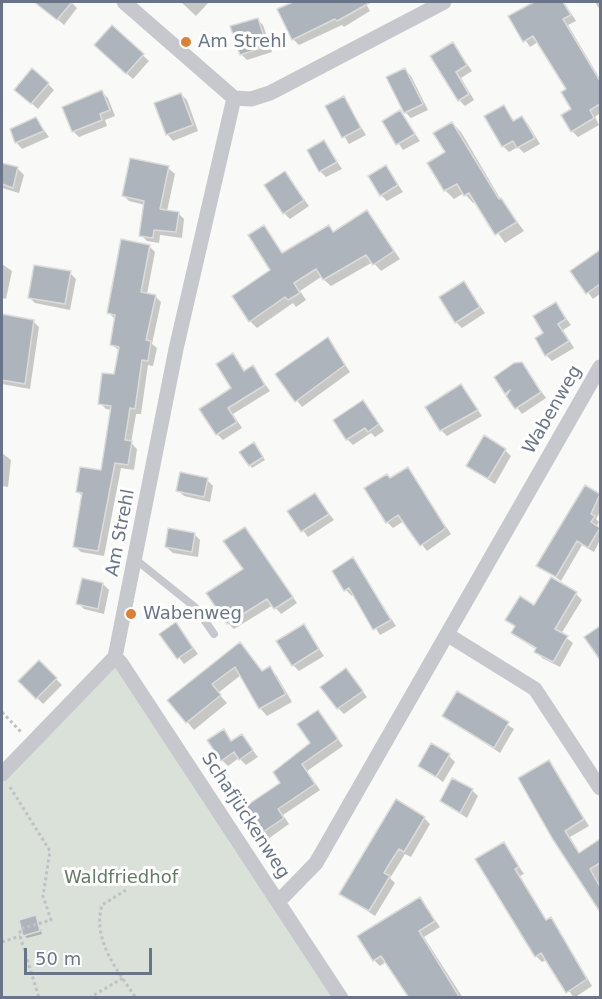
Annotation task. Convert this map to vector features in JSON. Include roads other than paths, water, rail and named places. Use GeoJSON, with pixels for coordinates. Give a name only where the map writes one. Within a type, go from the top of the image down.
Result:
{"type":"FeatureCollection","features":[{"type":"Feature","properties":{"kind":"street"},"geometry":{"type":"LineString","coordinates":[[124,2],[234,98],[251,99],[270,93],[444,2]]}},
{"type":"Feature","properties":{"kind":"street","name":"Am Strehl"},"geometry":{"type":"LineString","coordinates":[[115,657],[176,349],[234,98]]}},
{"type":"Feature","properties":{"kind":"street","name":"Wabenweg"},"geometry":{"type":"LineString","coordinates":[[278,902],[316,863],[600,367]]}},
{"type":"Feature","properties":{"kind":"street"},"geometry":{"type":"LineString","coordinates":[[447,635],[535,689],[600,788]]}},
{"type":"Feature","properties":{"kind":"street"},"geometry":{"type":"LineString","coordinates":[[5,780],[35,743],[115,657]]}},
{"type":"Feature","properties":{"kind":"street","name":"Schafjückenweg"},"geometry":{"type":"LineString","coordinates":[[115,657],[341,998]]}},
{"type":"Feature","properties":{"kind":"lane"},"geometry":{"type":"LineString","coordinates":[[135,559],[196,608],[214,634]]}},
{"type":"Feature","properties":{"kind":"place","name":"Am Strehl"},"geometry":{"type":"Point","coordinates":[186,42]}},
{"type":"Feature","properties":{"kind":"place","name":"Wabenweg"},"geometry":{"type":"Point","coordinates":[131,614]}},
{"type":"Feature","properties":{"kind":"park label","name":"Waldfriedhof"},"geometry":{"type":"Point","coordinates":[121,878]}}]}
